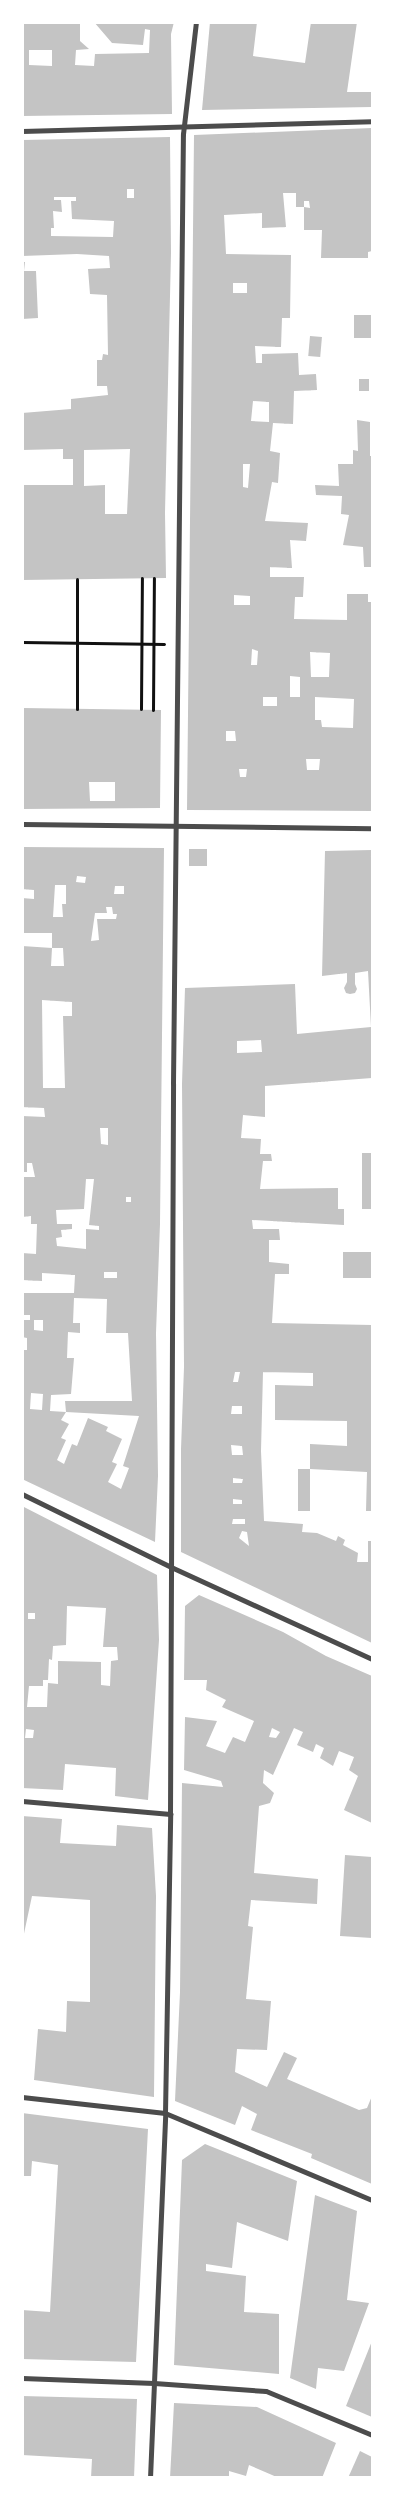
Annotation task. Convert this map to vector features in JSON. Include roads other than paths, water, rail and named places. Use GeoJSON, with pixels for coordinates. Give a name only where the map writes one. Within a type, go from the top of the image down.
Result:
{"type":"FeatureCollection","features":[{"type":"Feature","properties":{"kind":"street"},"geometry":{"type":"LineString","coordinates":[[150,2478],[165,2113],[170,1814],[173,1093],[184,126],[196,22]]}},
{"type":"Feature","properties":{"kind":"street"},"geometry":{"type":"LineString","coordinates":[[22,131],[372,121]]}},
{"type":"Feature","properties":{"kind":"street"},"geometry":{"type":"LineString","coordinates":[[22,824],[372,828]]}},
{"type":"Feature","properties":{"kind":"street"},"geometry":{"type":"LineString","coordinates":[[22,1494],[171,1567],[372,1659]]}},
{"type":"Feature","properties":{"kind":"street"},"geometry":{"type":"LineString","coordinates":[[22,1801],[170,1814]]}},
{"type":"Feature","properties":{"kind":"street"},"geometry":{"type":"LineString","coordinates":[[22,2097],[165,2113],[372,2200]]}},
{"type":"Feature","properties":{"kind":"street"},"geometry":{"type":"LineString","coordinates":[[22,2378],[154,2383],[266,2391],[372,2435]]}}]}
